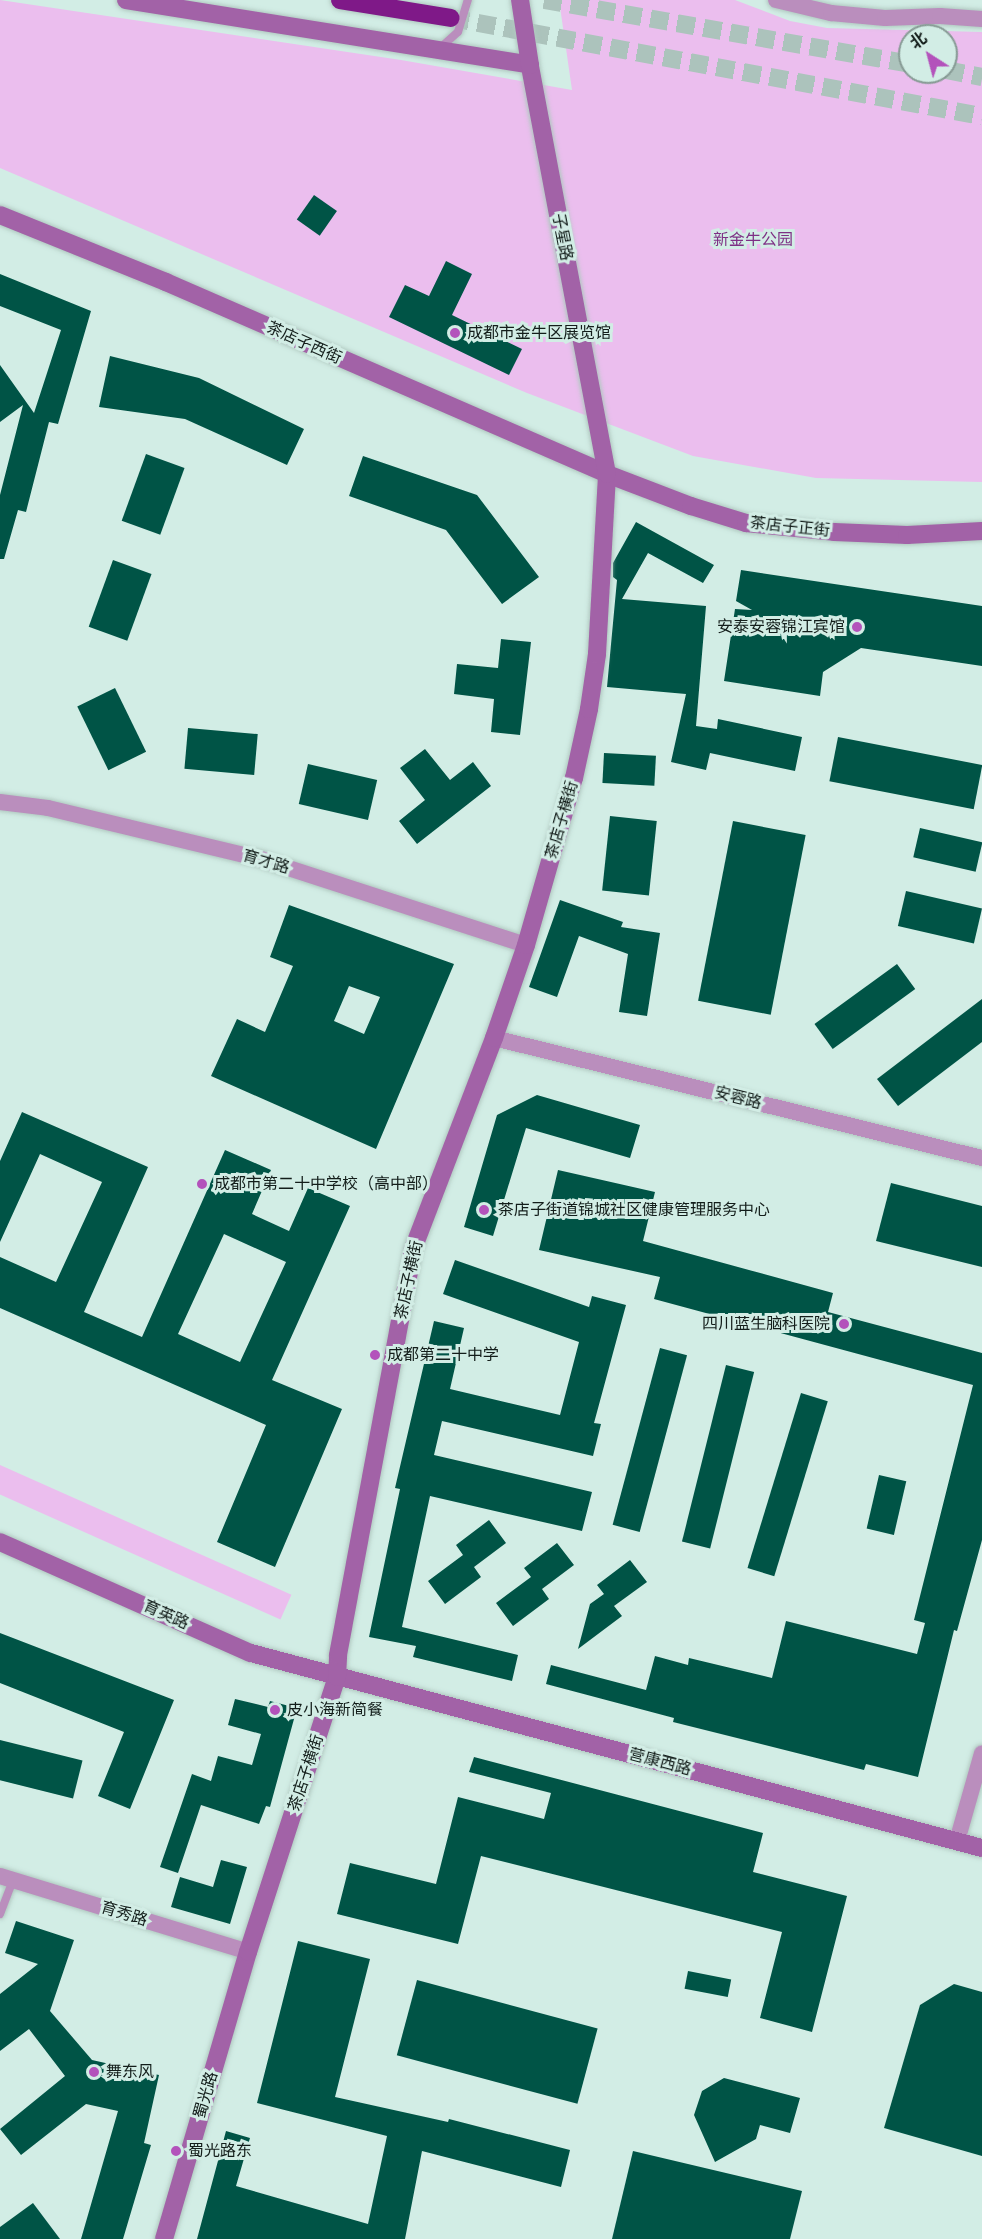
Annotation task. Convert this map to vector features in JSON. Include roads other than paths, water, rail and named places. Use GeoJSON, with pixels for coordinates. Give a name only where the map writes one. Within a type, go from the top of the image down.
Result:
{"type":"FeatureCollection","features":[{"type":"Feature","properties":{"kind":"highway"},"geometry":{"type":"LineString","coordinates":[[340,0],[452,18]]}},
{"type":"Feature","properties":{"kind":"street"},"geometry":{"type":"LineString","coordinates":[[126,0],[530,65]]}},
{"type":"Feature","properties":{"kind":"street","name":"子星路"},"geometry":{"type":"LineString","coordinates":[[520,0],[530,65],[607,474]]}},
{"type":"Feature","properties":{"kind":"street"},"geometry":{"type":"LineString","coordinates":[[776,0],[831,13],[885,18],[921,8],[982,19]]}},
{"type":"Feature","properties":{"kind":"street","name":"茶店子西街"},"geometry":{"type":"LineString","coordinates":[[0,215],[166,282],[607,474]]}},
{"type":"Feature","properties":{"kind":"street","name":"茶店子正街"},"geometry":{"type":"LineString","coordinates":[[607,474],[691,506],[746,523],[834,532],[907,535],[982,531]]}},
{"type":"Feature","properties":{"kind":"street","name":"茶店子横街"},"geometry":{"type":"LineString","coordinates":[[248,1952],[337,1677],[338,1655],[413,1249],[494,1038],[526,945],[574,777],[589,709],[597,654],[607,474]]}},
{"type":"Feature","properties":{"kind":"street","name":"育才路"},"geometry":{"type":"LineString","coordinates":[[0,802],[48,808],[264,860],[526,945]]}},
{"type":"Feature","properties":{"kind":"street","name":"安蓉路"},"geometry":{"type":"LineString","coordinates":[[494,1038],[982,1158]]}},
{"type":"Feature","properties":{"kind":"street","name":"育英路"},"geometry":{"type":"LineString","coordinates":[[0,1542],[251,1653],[337,1677]]}},
{"type":"Feature","properties":{"kind":"street","name":"营康西路"},"geometry":{"type":"LineString","coordinates":[[337,1677],[982,1848]]}},
{"type":"Feature","properties":{"kind":"street"},"geometry":{"type":"LineString","coordinates":[[957,1841],[982,1753]]}},
{"type":"Feature","properties":{"kind":"street","name":"育秀路"},"geometry":{"type":"LineString","coordinates":[[6,1878],[248,1952]]}},
{"type":"Feature","properties":{"kind":"street","name":"蜀光路"},"geometry":{"type":"LineString","coordinates":[[164,2239],[248,1952]]}},
{"type":"Feature","properties":{"kind":"lane"},"geometry":{"type":"LineString","coordinates":[[439,49],[458,32],[468,0]]}},
{"type":"Feature","properties":{"kind":"lane"},"geometry":{"type":"LineString","coordinates":[[0,1914],[6,1878]]}},
{"type":"Feature","properties":{"kind":"tunnel"},"geometry":{"type":"LineString","coordinates":[[544,0],[898,62]]}},
{"type":"Feature","properties":{"kind":"tunnel"},"geometry":{"type":"LineString","coordinates":[[451,18],[982,116]]}},
{"type":"Feature","properties":{"kind":"tunnel"},"geometry":{"type":"LineString","coordinates":[[958,72],[982,77]]}},
{"type":"Feature","properties":{"kind":"place","name":"成都市金牛区展览馆"},"geometry":{"type":"Point","coordinates":[455,333]}},
{"type":"Feature","properties":{"kind":"place","name":"安泰安蓉锦江宾馆"},"geometry":{"type":"Point","coordinates":[857,627]}},
{"type":"Feature","properties":{"kind":"place","name":"成都市第二十中学校（高中部）"},"geometry":{"type":"Point","coordinates":[202,1184]}},
{"type":"Feature","properties":{"kind":"place","name":"茶店子街道锦城社区健康管理服务中心"},"geometry":{"type":"Point","coordinates":[484,1210]}},
{"type":"Feature","properties":{"kind":"place","name":"四川蓝生脑科医院"},"geometry":{"type":"Point","coordinates":[844,1324]}},
{"type":"Feature","properties":{"kind":"place","name":"成都第二十中学"},"geometry":{"type":"Point","coordinates":[375,1355]}},
{"type":"Feature","properties":{"kind":"place","name":"皮小海新简餐"},"geometry":{"type":"Point","coordinates":[275,1710]}},
{"type":"Feature","properties":{"kind":"place","name":"舞东风"},"geometry":{"type":"Point","coordinates":[94,2072]}},
{"type":"Feature","properties":{"kind":"place","name":"蜀光路东"},"geometry":{"type":"Point","coordinates":[176,2151]}},
{"type":"Feature","properties":{"kind":"park label","name":"新金牛公园"},"geometry":{"type":"Point","coordinates":[753,240]}}]}
